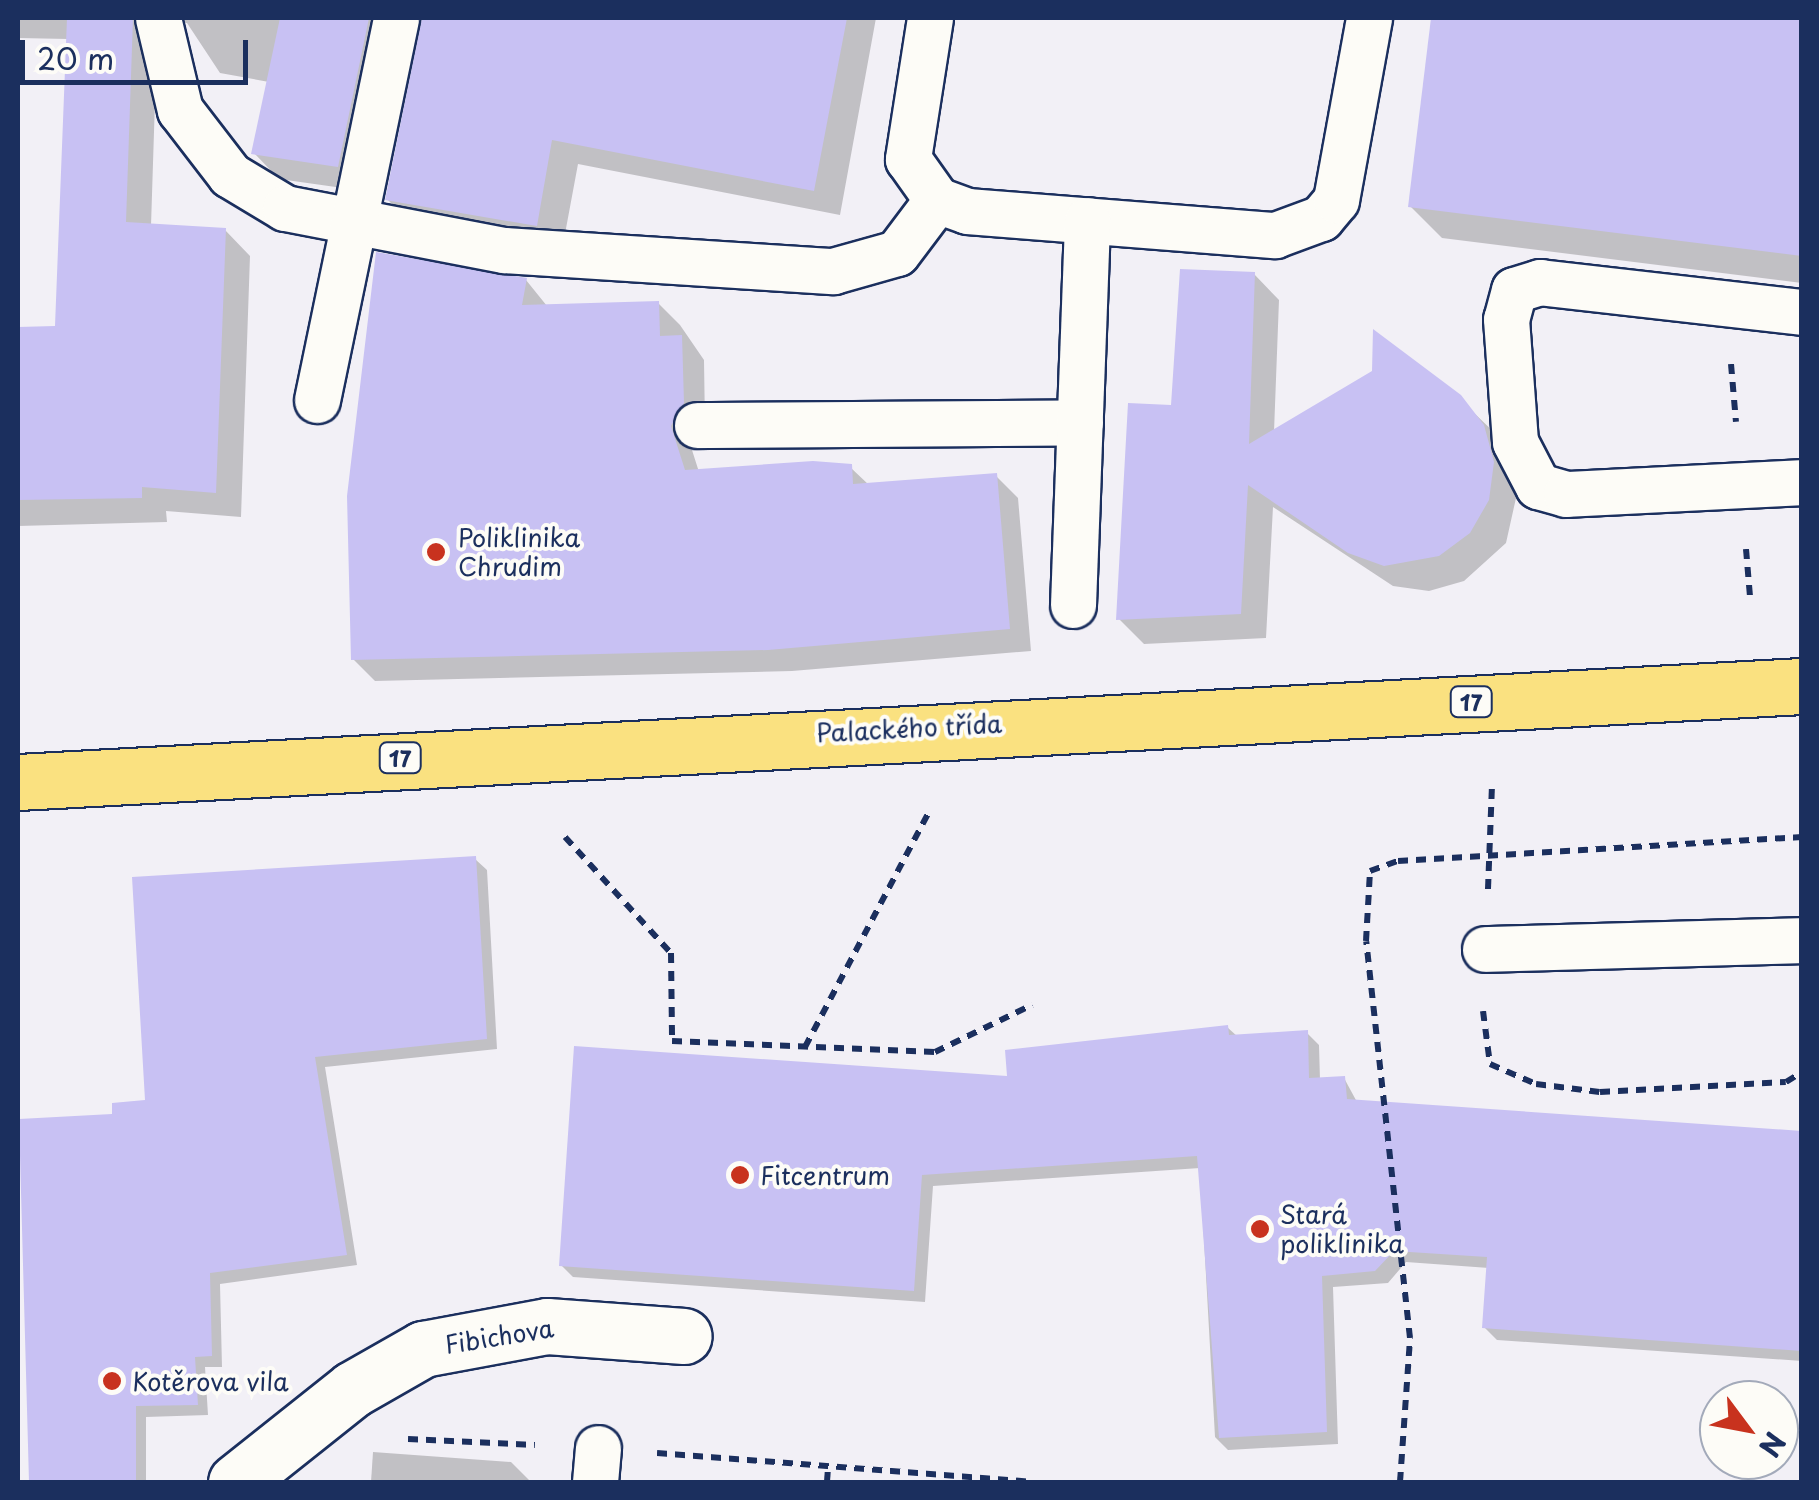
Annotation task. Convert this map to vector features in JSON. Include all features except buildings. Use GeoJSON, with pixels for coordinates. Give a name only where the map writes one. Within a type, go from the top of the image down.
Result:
{"type":"FeatureCollection","features":[{"type":"Feature","properties":{"kind":"main road","name":"Palackého třída"},"geometry":{"type":"LineString","coordinates":[[18,782],[1802,686]]}},
{"type":"Feature","properties":{"kind":"street","name":"Fibichova"},"geometry":{"type":"LineString","coordinates":[[236,1482],[353,1390],[423,1349],[546,1326],[684,1336]]}},
{"type":"Feature","properties":{"kind":"lane"},"geometry":{"type":"LineString","coordinates":[[158,18],[167,87],[230,176],[285,208],[543,254],[833,271],[897,253],[937,200]]}},
{"type":"Feature","properties":{"kind":"lane"},"geometry":{"type":"LineString","coordinates":[[317,400],[396,18]]}},
{"type":"Feature","properties":{"kind":"lane"},"geometry":{"type":"LineString","coordinates":[[930,18],[908,159],[937,200],[1086,220],[1275,234],[1321,218],[1345,176],[1369,18]]}},
{"type":"Feature","properties":{"kind":"lane"},"geometry":{"type":"LineString","coordinates":[[1074,605],[1086,220]]}},
{"type":"Feature","properties":{"kind":"lane"},"geometry":{"type":"LineString","coordinates":[[1802,312],[1540,282],[1514,290],[1506,319],[1515,442],[1538,486],[1566,494],[1802,482]]}},
{"type":"Feature","properties":{"kind":"lane"},"geometry":{"type":"LineString","coordinates":[[697,425],[1080,422]]}},
{"type":"Feature","properties":{"kind":"lane"},"geometry":{"type":"LineString","coordinates":[[1485,949],[1802,940]]}},
{"type":"Feature","properties":{"kind":"path"},"geometry":{"type":"LineString","coordinates":[[805,1047],[928,814]]}},
{"type":"Feature","properties":{"kind":"path"},"geometry":{"type":"LineString","coordinates":[[565,836],[671,953],[672,1041],[935,1052],[1032,1004]]}},
{"type":"Feature","properties":{"kind":"path"},"geometry":{"type":"LineString","coordinates":[[1400,1482],[1410,1338],[1366,941],[1370,871],[1398,861],[1802,838]]}},
{"type":"Feature","properties":{"kind":"path"},"geometry":{"type":"LineString","coordinates":[[827,1482],[828,1466]]}},
{"type":"Feature","properties":{"kind":"place","name":"Poliklinika Chrudim"},"geometry":{"type":"Point","coordinates":[436,552]}},
{"type":"Feature","properties":{"kind":"place","name":"Fitcentrum"},"geometry":{"type":"Point","coordinates":[740,1175]}},
{"type":"Feature","properties":{"kind":"place","name":"Stará poliklinika"},"geometry":{"type":"Point","coordinates":[1260,1229]}},
{"type":"Feature","properties":{"kind":"place","name":"Kotěrova vila"},"geometry":{"type":"Point","coordinates":[112,1381]}}]}
